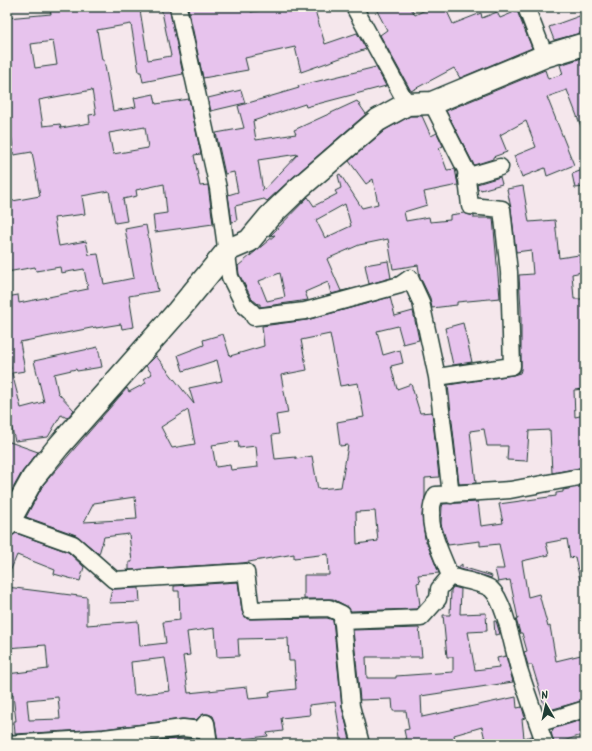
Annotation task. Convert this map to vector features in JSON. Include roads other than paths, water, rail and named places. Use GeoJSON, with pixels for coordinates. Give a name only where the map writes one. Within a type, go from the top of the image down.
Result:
{"type":"FeatureCollection","features":[{"type":"Feature","properties":{"kind":"street"},"geometry":{"type":"LineString","coordinates":[[178,7],[218,188],[228,250],[230,277],[244,305],[252,312],[254,317],[305,311],[400,285],[410,278],[421,302],[437,377],[451,495]]}},
{"type":"Feature","properties":{"kind":"street"},"geometry":{"type":"LineString","coordinates":[[354,7],[407,104]]}},
{"type":"Feature","properties":{"kind":"street"},"geometry":{"type":"LineString","coordinates":[[526,7],[545,56]]}},
{"type":"Feature","properties":{"kind":"street"},"geometry":{"type":"LineString","coordinates":[[361,744],[351,706],[342,614],[329,608],[251,610],[246,572],[114,580],[73,544],[8,523],[32,478],[178,311],[228,250],[249,241],[269,217],[342,150],[378,120],[407,104],[432,103],[545,56],[585,44]]}},
{"type":"Feature","properties":{"kind":"street"},"geometry":{"type":"LineString","coordinates":[[432,103],[464,165],[470,206],[502,209],[509,272],[512,366],[437,377]]}},
{"type":"Feature","properties":{"kind":"street"},"geometry":{"type":"LineString","coordinates":[[466,177],[500,167]]}},
{"type":"Feature","properties":{"kind":"street"},"geometry":{"type":"LineString","coordinates":[[545,744],[519,669],[501,602],[492,589],[483,584],[468,582],[450,576],[433,533],[432,502],[436,495],[510,490],[585,476]]}},
{"type":"Feature","properties":{"kind":"street"},"geometry":{"type":"LineString","coordinates":[[342,621],[421,618],[438,598],[439,589],[450,576]]}},
{"type":"Feature","properties":{"kind":"street"},"geometry":{"type":"LineString","coordinates":[[538,724],[585,709]]}},
{"type":"Feature","properties":{"kind":"street"},"geometry":{"type":"LineString","coordinates":[[7,744],[104,741],[183,728],[200,730],[206,723],[209,744]]}}]}
